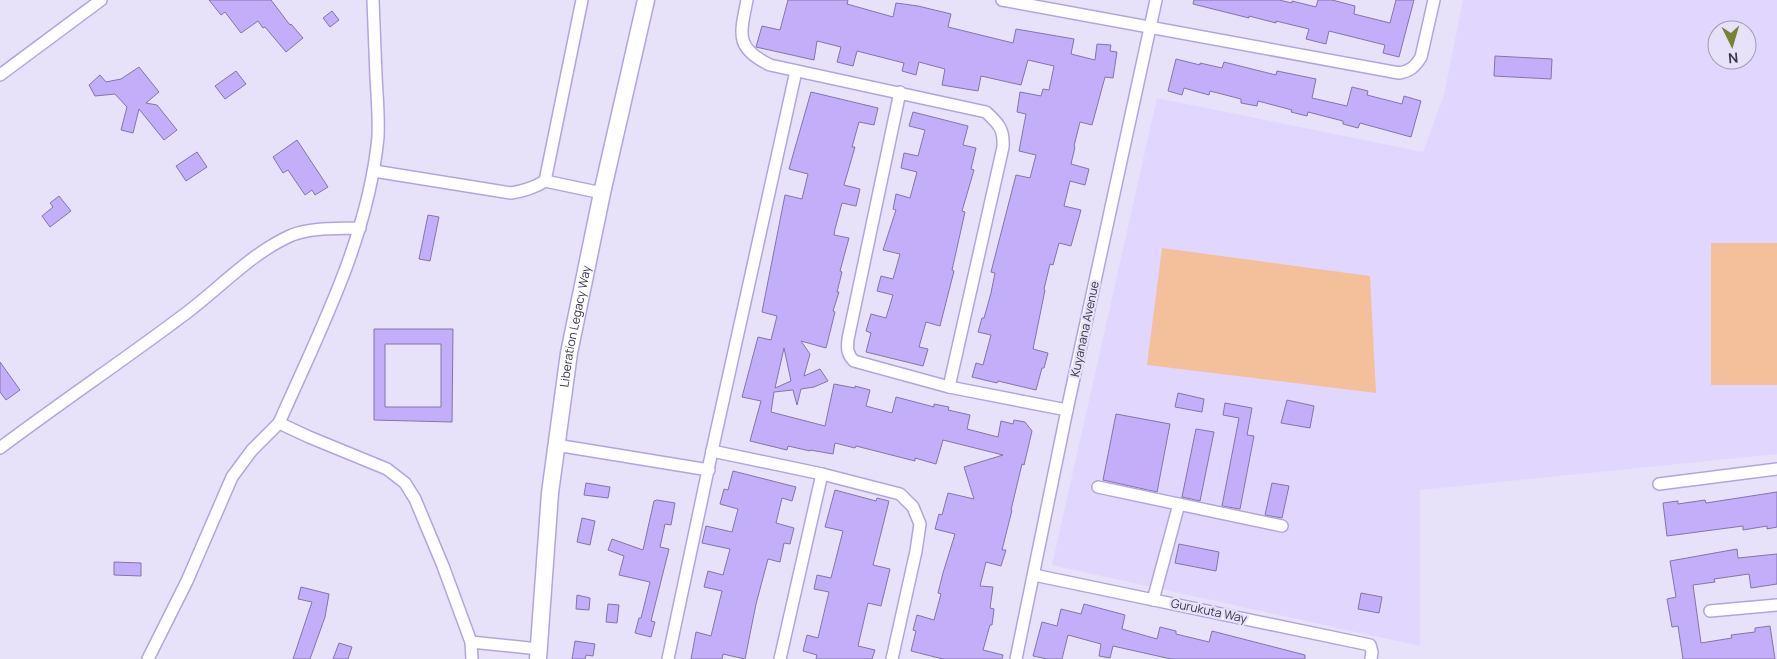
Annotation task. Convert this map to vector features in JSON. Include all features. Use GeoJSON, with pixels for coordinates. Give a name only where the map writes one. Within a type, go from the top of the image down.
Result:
{"type":"FeatureCollection","features":[{"type":"Feature","properties":{"kind":"main road","name":"Liberation Legacy Way"},"geometry":{"type":"LineString","coordinates":[[539,654],[550,494],[569,353],[602,193],[646,0]]}},
{"type":"Feature","properties":{"kind":"street"},"geometry":{"type":"LineString","coordinates":[[0,76],[101,0]]}},
{"type":"Feature","properties":{"kind":"street"},"geometry":{"type":"LineString","coordinates":[[148,659],[187,581],[232,477],[252,450],[278,422],[345,275],[360,228],[374,171],[378,135],[373,0]]}},
{"type":"Feature","properties":{"kind":"street"},"geometry":{"type":"LineString","coordinates":[[374,171],[510,193],[536,187],[545,180],[582,0]]}},
{"type":"Feature","properties":{"kind":"street"},"geometry":{"type":"LineString","coordinates":[[747,0],[742,23],[742,36],[746,50],[754,58],[770,65],[986,112],[999,123],[1004,136],[1003,147],[949,387]]}},
{"type":"Feature","properties":{"kind":"street","name":"Kuyanana Avenue"},"geometry":{"type":"LineString","coordinates":[[1016,659],[1067,410],[1156,0]]}},
{"type":"Feature","properties":{"kind":"street"},"geometry":{"type":"LineString","coordinates":[[1007,1],[1399,73],[1409,72],[1421,58],[1434,0]]}},
{"type":"Feature","properties":{"kind":"street"},"geometry":{"type":"LineString","coordinates":[[668,659],[796,71]]}},
{"type":"Feature","properties":{"kind":"street"},"geometry":{"type":"LineString","coordinates":[[900,92],[847,348],[848,355],[854,361],[949,387],[1067,410]]}},
{"type":"Feature","properties":{"kind":"street"},"geometry":{"type":"LineString","coordinates":[[545,180],[602,193]]}},
{"type":"Feature","properties":{"kind":"street"},"geometry":{"type":"LineString","coordinates":[[0,448],[186,313],[259,254],[272,246],[294,234],[311,230],[360,228]]}},
{"type":"Feature","properties":{"kind":"street"},"geometry":{"type":"LineString","coordinates":[[278,422],[387,469],[405,483],[415,500],[443,566],[471,642],[472,659]]}},
{"type":"Feature","properties":{"kind":"street"},"geometry":{"type":"LineString","coordinates":[[556,445],[709,470]]}},
{"type":"Feature","properties":{"kind":"street"},"geometry":{"type":"LineString","coordinates":[[712,451],[822,474],[900,494],[913,507],[920,524],[916,551],[892,659]]}},
{"type":"Feature","properties":{"kind":"street"},"geometry":{"type":"LineString","coordinates":[[1659,484],[1777,469]]}},
{"type":"Feature","properties":{"kind":"street"},"geometry":{"type":"LineString","coordinates":[[780,659],[822,474]]}},
{"type":"Feature","properties":{"kind":"street"},"geometry":{"type":"LineString","coordinates":[[1098,487],[1282,526]]}},
{"type":"Feature","properties":{"kind":"street"},"geometry":{"type":"LineString","coordinates":[[1153,600],[1178,504]]}},
{"type":"Feature","properties":{"kind":"street","name":"Gurukuta Way"},"geometry":{"type":"LineString","coordinates":[[1034,575],[1370,645],[1371,659]]}},
{"type":"Feature","properties":{"kind":"street"},"geometry":{"type":"LineString","coordinates":[[1710,611],[1777,605]]}},
{"type":"Feature","properties":{"kind":"street"},"geometry":{"type":"LineString","coordinates":[[471,642],[539,654]]}},
{"type":"Feature","properties":{"kind":"shaded area"},"geometry":{"type":"Polygon","coordinates":[[[1463,0],[1777,0],[1777,454],[1420,490],[1420,646],[1052,565],[1157,98],[1423,152],[1444,95],[1463,0]]]}},
{"type":"Feature","properties":{"kind":"shaded area"},"geometry":{"type":"Polygon","coordinates":[[[1711,243],[1777,243],[1777,385],[1711,385],[1711,243]]]}},
{"type":"Feature","properties":{"kind":"shaded area"},"geometry":{"type":"Polygon","coordinates":[[[1162,248],[1370,276],[1376,393],[1147,365],[1162,248]]]}},
{"type":"Feature","properties":{"kind":"building"},"geometry":{"type":"Polygon","coordinates":[[[209,0],[271,0],[290,25],[303,38],[286,52],[258,21],[241,33],[225,12],[221,15],[209,0]]]}},
{"type":"Feature","properties":{"kind":"building"},"geometry":{"type":"Polygon","coordinates":[[[788,0],[848,0],[847,4],[893,17],[896,3],[918,6],[951,14],[948,27],[1013,43],[1016,29],[1074,39],[1071,54],[1095,60],[1097,44],[1111,45],[1110,51],[1117,52],[1113,78],[1105,77],[1092,125],[1080,122],[1074,146],[1071,164],[1089,169],[1085,185],[1070,181],[1064,206],[1081,210],[1071,246],[1059,243],[1053,265],[1050,264],[1044,289],[1033,349],[1048,353],[1036,390],[972,377],[976,363],[983,365],[991,335],[978,332],[991,293],[995,273],[991,272],[1016,175],[1030,178],[1036,155],[1019,151],[1026,114],[1017,112],[1020,92],[1041,96],[1043,89],[1049,90],[1054,66],[1028,60],[1021,85],[981,76],[978,91],[942,85],[945,69],[919,62],[916,75],[902,71],[904,63],[857,51],[853,66],[837,62],[841,47],[817,41],[814,60],[756,47],[762,26],[780,30],[788,0]]]}},
{"type":"Feature","properties":{"kind":"building"},"geometry":{"type":"Polygon","coordinates":[[[1194,0],[1279,0],[1316,7],[1318,0],[1332,0],[1355,6],[1354,14],[1390,23],[1396,0],[1414,0],[1399,57],[1383,53],[1385,45],[1329,31],[1326,44],[1306,39],[1309,29],[1249,16],[1249,18],[1193,4],[1194,0]]]}},
{"type":"Feature","properties":{"kind":"building"},"geometry":{"type":"Polygon","coordinates":[[[332,11],[339,20],[330,27],[323,18],[332,11]]]}},
{"type":"Feature","properties":{"kind":"building"},"geometry":{"type":"Polygon","coordinates":[[[1495,56],[1552,59],[1551,79],[1494,76],[1495,56]]]}},
{"type":"Feature","properties":{"kind":"building"},"geometry":{"type":"Polygon","coordinates":[[[1176,59],[1222,68],[1224,62],[1276,75],[1277,71],[1316,79],[1312,98],[1347,106],[1352,87],[1368,91],[1367,95],[1402,104],[1404,96],[1421,101],[1411,137],[1360,123],[1358,128],[1343,124],[1343,121],[1308,112],[1307,116],[1258,101],[1257,106],[1241,103],[1241,99],[1210,91],[1209,95],[1184,88],[1182,95],[1168,91],[1176,59]]]}},
{"type":"Feature","properties":{"kind":"building"},"geometry":{"type":"Polygon","coordinates":[[[139,67],[159,92],[146,103],[157,105],[177,130],[164,140],[139,109],[133,133],[121,130],[127,107],[115,94],[95,96],[89,85],[100,75],[106,82],[121,79],[139,67]]]}},
{"type":"Feature","properties":{"kind":"building"},"geometry":{"type":"Polygon","coordinates":[[[236,71],[246,84],[225,99],[215,86],[236,71]]]}},
{"type":"Feature","properties":{"kind":"building"},"geometry":{"type":"Polygon","coordinates":[[[811,92],[878,108],[874,125],[859,122],[852,147],[855,147],[844,185],[860,189],[856,206],[842,203],[835,229],[834,235],[849,238],[840,271],[842,272],[837,292],[839,292],[833,311],[835,312],[826,348],[801,341],[810,354],[804,376],[820,369],[828,381],[814,387],[801,389],[797,405],[793,390],[774,392],[771,412],[825,426],[834,384],[870,390],[866,406],[892,413],[896,397],[934,407],[934,404],[949,407],[948,410],[970,415],[967,429],[998,437],[1001,421],[1013,424],[1014,420],[1025,422],[1032,431],[1011,510],[1002,550],[1006,550],[1001,566],[986,562],[980,586],[993,587],[990,608],[994,609],[992,625],[990,625],[983,650],[1003,655],[1002,659],[943,659],[911,651],[916,631],[913,630],[917,615],[934,620],[941,594],[938,593],[955,534],[935,529],[939,514],[942,515],[948,493],[974,499],[964,467],[1003,455],[943,440],[936,464],[915,458],[915,461],[856,446],[855,448],[835,443],[833,454],[788,446],[787,450],[750,441],[761,401],[742,397],[758,337],[771,340],[777,316],[762,312],[785,195],[802,199],[808,174],[789,169],[811,92]],[[784,348],[775,388],[791,381],[784,348]]]}},
{"type":"Feature","properties":{"kind":"building"},"geometry":{"type":"Polygon","coordinates":[[[913,112],[968,126],[963,145],[976,148],[971,169],[974,170],[962,211],[965,212],[952,270],[954,271],[940,326],[926,322],[919,347],[928,349],[923,366],[866,352],[871,333],[866,331],[871,314],[886,318],[893,295],[877,291],[881,276],[893,279],[900,254],[883,250],[896,210],[893,209],[896,194],[910,198],[917,172],[901,168],[904,153],[918,156],[925,130],[909,126],[913,112]]]}},
{"type":"Feature","properties":{"kind":"building"},"geometry":{"type":"Polygon","coordinates":[[[297,140],[328,187],[315,195],[312,190],[305,195],[288,170],[283,173],[273,157],[297,140]]]}},
{"type":"Feature","properties":{"kind":"building"},"geometry":{"type":"Polygon","coordinates":[[[197,152],[207,167],[186,181],[176,166],[197,152]]]}},
{"type":"Feature","properties":{"kind":"building"},"geometry":{"type":"Polygon","coordinates":[[[59,196],[71,211],[50,227],[42,216],[53,207],[50,203],[59,196]]]}},
{"type":"Feature","properties":{"kind":"building"},"geometry":{"type":"Polygon","coordinates":[[[428,215],[439,217],[430,261],[419,259],[428,215]]]}},
{"type":"Feature","properties":{"kind":"building"},"geometry":{"type":"Polygon","coordinates":[[[374,329],[453,329],[452,422],[374,420],[374,329]],[[385,344],[385,407],[441,407],[441,344],[385,344]]]}},
{"type":"Feature","properties":{"kind":"building"},"geometry":{"type":"Polygon","coordinates":[[[0,362],[20,390],[6,400],[0,392],[0,362]]]}},
{"type":"Feature","properties":{"kind":"building"},"geometry":{"type":"Polygon","coordinates":[[[1178,393],[1204,399],[1202,412],[1175,407],[1178,393]]]}},
{"type":"Feature","properties":{"kind":"building"},"geometry":{"type":"Polygon","coordinates":[[[1287,400],[1314,406],[1310,428],[1281,423],[1287,400]]]}},
{"type":"Feature","properties":{"kind":"building"},"geometry":{"type":"Polygon","coordinates":[[[1225,403],[1252,408],[1247,435],[1254,436],[1240,509],[1222,506],[1239,418],[1223,415],[1225,403]]]}},
{"type":"Feature","properties":{"kind":"building"},"geometry":{"type":"Polygon","coordinates":[[[1116,414],[1170,424],[1157,492],[1103,480],[1116,414]]]}},
{"type":"Feature","properties":{"kind":"building"},"geometry":{"type":"Polygon","coordinates":[[[1196,429],[1214,432],[1200,501],[1182,497],[1196,429]]]}},
{"type":"Feature","properties":{"kind":"building"},"geometry":{"type":"Polygon","coordinates":[[[733,471],[796,487],[792,501],[782,498],[776,523],[794,528],[790,544],[784,543],[780,562],[768,559],[756,604],[745,659],[723,654],[722,659],[691,659],[696,632],[711,636],[722,591],[704,587],[708,571],[723,575],[730,549],[702,543],[706,526],[732,532],[738,509],[720,504],[724,489],[728,490],[733,471]]]}},
{"type":"Feature","properties":{"kind":"building"},"geometry":{"type":"Polygon","coordinates":[[[586,483],[610,487],[608,498],[584,495],[586,483]]]}},
{"type":"Feature","properties":{"kind":"building"},"geometry":{"type":"Polygon","coordinates":[[[1272,483],[1289,486],[1282,518],[1265,515],[1272,483]]]}},
{"type":"Feature","properties":{"kind":"building"},"geometry":{"type":"Polygon","coordinates":[[[835,490],[876,501],[877,498],[889,501],[873,565],[890,569],[881,606],[868,603],[858,646],[875,650],[872,659],[816,659],[817,655],[803,651],[807,635],[818,638],[829,592],[814,589],[817,575],[831,578],[843,531],[825,527],[835,490]]]}},
{"type":"Feature","properties":{"kind":"building"},"geometry":{"type":"Polygon","coordinates":[[[1777,492],[1777,527],[1767,529],[1767,526],[1743,530],[1743,526],[1667,536],[1663,503],[1678,501],[1678,504],[1705,500],[1706,503],[1777,492]]]}},
{"type":"Feature","properties":{"kind":"building"},"geometry":{"type":"Polygon","coordinates":[[[654,501],[675,503],[671,525],[665,524],[660,547],[669,549],[651,621],[655,622],[651,637],[635,633],[639,618],[641,618],[650,582],[619,575],[624,556],[608,550],[612,539],[643,550],[654,501]]]}},
{"type":"Feature","properties":{"kind":"building"},"geometry":{"type":"Polygon","coordinates":[[[582,518],[595,521],[590,545],[577,542],[582,518]]]}},
{"type":"Feature","properties":{"kind":"building"},"geometry":{"type":"Polygon","coordinates":[[[1179,544],[1219,552],[1216,571],[1175,563],[1179,544]]]}},
{"type":"Feature","properties":{"kind":"building"},"geometry":{"type":"Polygon","coordinates":[[[1737,549],[1738,558],[1777,554],[1777,584],[1751,588],[1749,574],[1714,579],[1715,582],[1693,585],[1701,643],[1732,638],[1731,635],[1755,632],[1755,628],[1770,626],[1775,659],[1683,659],[1678,626],[1672,627],[1667,599],[1676,597],[1670,561],[1737,549]]]}},
{"type":"Feature","properties":{"kind":"building"},"geometry":{"type":"Polygon","coordinates":[[[114,562],[141,563],[141,576],[114,575],[114,562]]]}},
{"type":"Feature","properties":{"kind":"building"},"geometry":{"type":"Polygon","coordinates":[[[301,587],[329,594],[325,617],[310,659],[293,659],[312,602],[298,599],[301,587]]]}},
{"type":"Feature","properties":{"kind":"building"},"geometry":{"type":"Polygon","coordinates":[[[1361,593],[1382,597],[1379,613],[1358,609],[1361,593]]]}},
{"type":"Feature","properties":{"kind":"building"},"geometry":{"type":"Polygon","coordinates":[[[577,595],[590,598],[589,610],[576,609],[577,595]]]}},
{"type":"Feature","properties":{"kind":"building"},"geometry":{"type":"Polygon","coordinates":[[[608,604],[619,605],[617,623],[606,622],[608,604]]]}},
{"type":"Feature","properties":{"kind":"building"},"geometry":{"type":"Polygon","coordinates":[[[1084,604],[1125,615],[1122,629],[1157,639],[1160,627],[1176,631],[1176,634],[1209,642],[1212,631],[1305,655],[1305,659],[1171,659],[1113,646],[1110,658],[1099,656],[1101,644],[1068,635],[1062,659],[1047,659],[1033,656],[1042,622],[1057,626],[1061,609],[1081,614],[1084,604]]]}},
{"type":"Feature","properties":{"kind":"building"},"geometry":{"type":"Polygon","coordinates":[[[575,641],[595,644],[593,656],[586,655],[585,659],[572,659],[575,641]]]}},
{"type":"Feature","properties":{"kind":"building"},"geometry":{"type":"Polygon","coordinates":[[[339,643],[352,647],[348,659],[333,659],[339,643]]]}}]}
